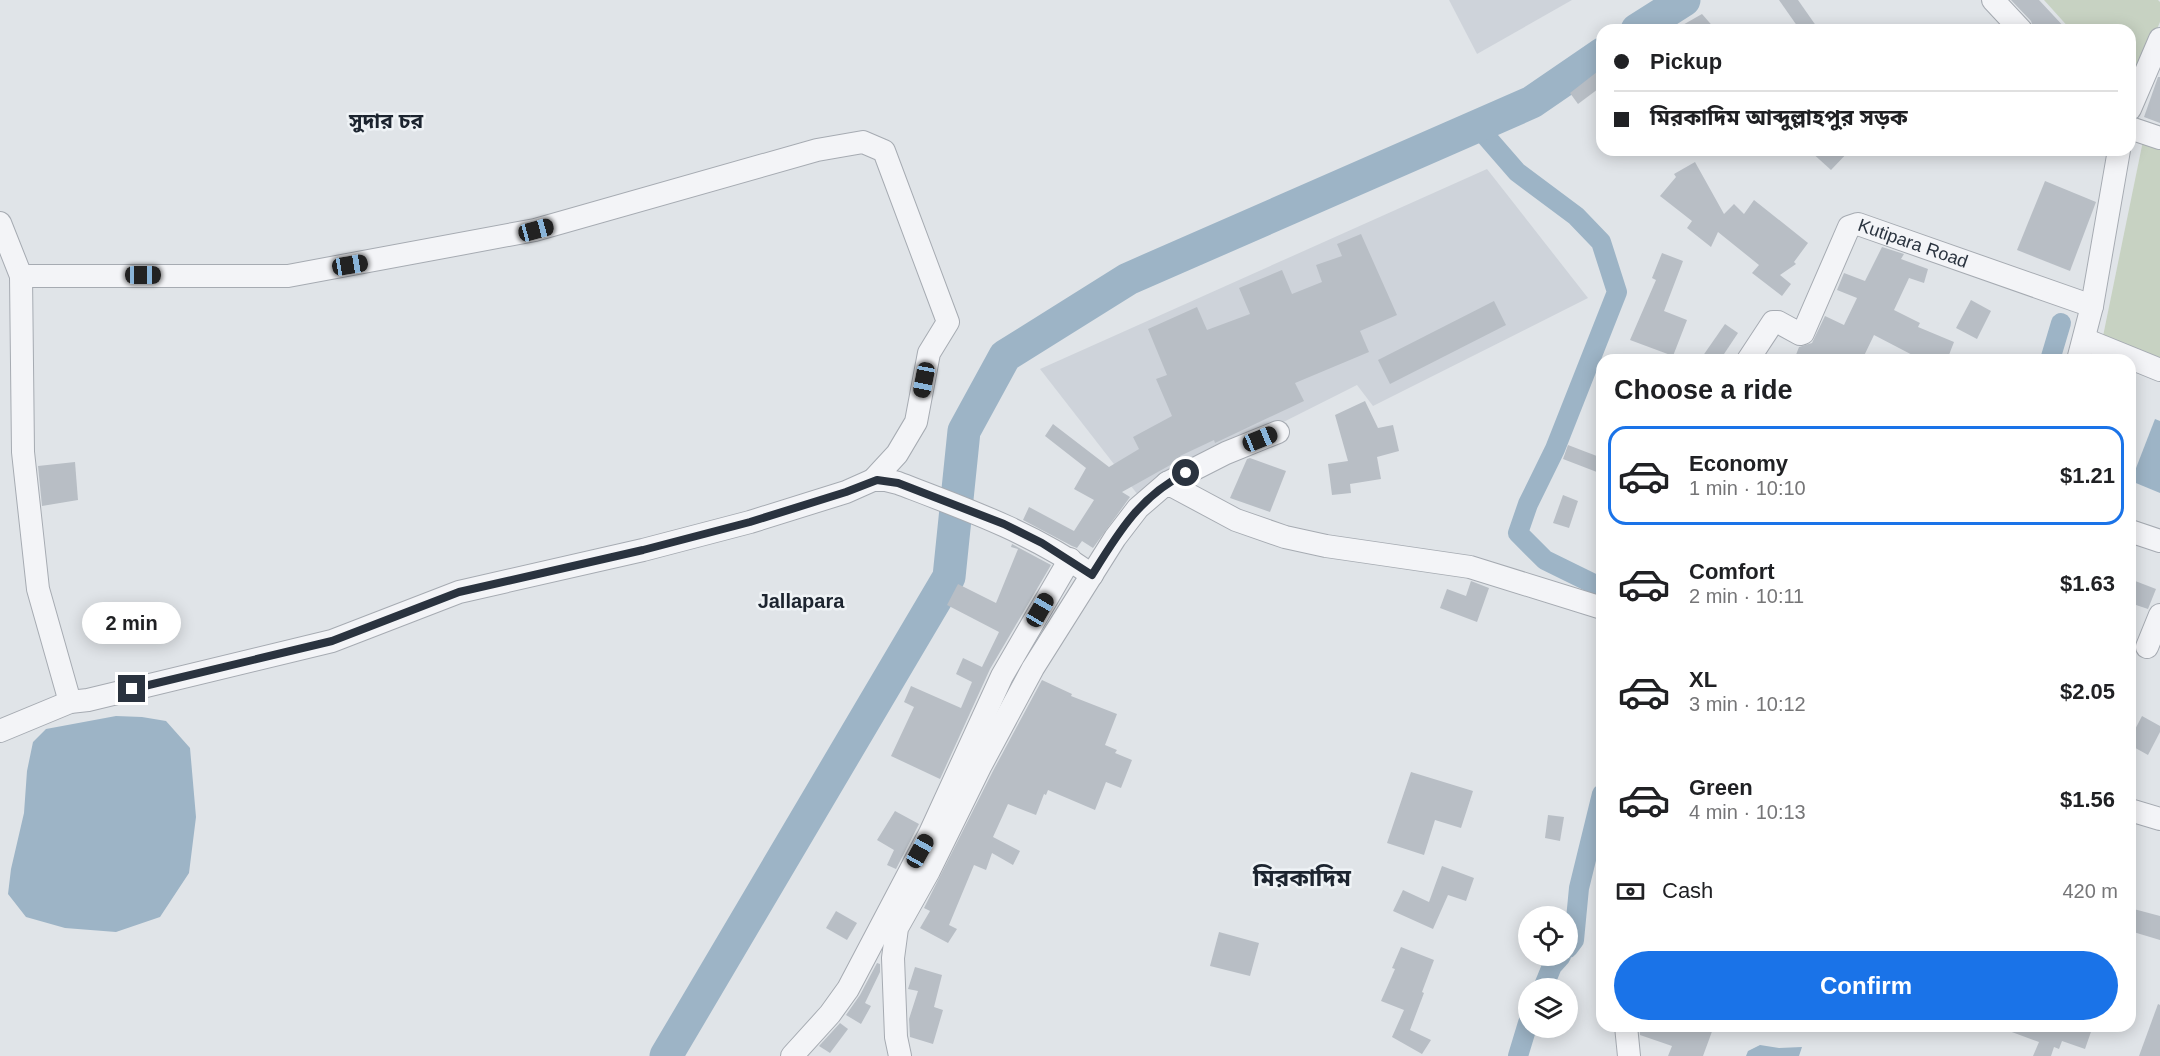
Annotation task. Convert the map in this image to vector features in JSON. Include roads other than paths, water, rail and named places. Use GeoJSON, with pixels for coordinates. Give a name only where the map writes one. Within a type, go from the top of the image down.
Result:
{"type":"FeatureCollection","features":[{"type":"Feature","properties":{"kind":"street"},"geometry":{"type":"LineString","coordinates":[[1994,0],[2016,24]]}},
{"type":"Feature","properties":{"kind":"street"},"geometry":{"type":"LineString","coordinates":[[2136,95],[2160,39]]}},
{"type":"Feature","properties":{"kind":"street"},"geometry":{"type":"LineString","coordinates":[[2136,130],[2160,138]]}},
{"type":"Feature","properties":{"kind":"street"},"geometry":{"type":"LineString","coordinates":[[0,731],[70,702],[332,641],[459,592],[643,550],[750,522],[846,492],[873,480],[897,454],[916,422],[929,353],[948,322],[884,151],[863,142],[817,150],[536,230],[288,276],[21,276]]}},
{"type":"Feature","properties":{"kind":"street"},"geometry":{"type":"LineString","coordinates":[[2097,354],[2081,350],[2092,306],[2118,156]]}},
{"type":"Feature","properties":{"kind":"street"},"geometry":{"type":"LineString","coordinates":[[0,223],[21,276],[23,452],[36,578],[70,702]]}},
{"type":"Feature","properties":{"kind":"street","name":"Kutipara Road"},"geometry":{"type":"LineString","coordinates":[[1752,354],[1773,322],[1778,322],[1800,334],[1803,333],[1849,228],[1858,224],[2092,306]]}},
{"type":"Feature","properties":{"kind":"street"},"geometry":{"type":"LineString","coordinates":[[2136,364],[2160,370]]}},
{"type":"Feature","properties":{"kind":"street"},"geometry":{"type":"LineString","coordinates":[[900,1056],[896,1037],[893,958],[897,928],[929,871],[981,765],[1033,668],[1115,538],[1138,508],[1167,483],[1226,453],[1278,432]]}},
{"type":"Feature","properties":{"kind":"street"},"geometry":{"type":"LineString","coordinates":[[873,480],[898,483],[1004,524],[1070,559],[1092,575]]}},
{"type":"Feature","properties":{"kind":"street"},"geometry":{"type":"LineString","coordinates":[[1167,483],[1236,520],[1286,537],[1326,546],[1470,567],[1596,606]]}},
{"type":"Feature","properties":{"kind":"street"},"geometry":{"type":"LineString","coordinates":[[2136,533],[2160,541]]}},
{"type":"Feature","properties":{"kind":"street"},"geometry":{"type":"LineString","coordinates":[[792,1056],[830,1014],[848,989],[930,833],[1002,676],[1070,559]]}},
{"type":"Feature","properties":{"kind":"street"},"geometry":{"type":"LineString","coordinates":[[2147,647],[2160,615]]}},
{"type":"Feature","properties":{"kind":"street"},"geometry":{"type":"LineString","coordinates":[[2136,812],[2160,819]]}},
{"type":"Feature","properties":{"kind":"street"},"geometry":{"type":"LineString","coordinates":[[1627,1032],[1629,1056]]}},
{"type":"Feature","properties":{"kind":"water"},"geometry":{"type":"Polygon","coordinates":[[[2155,419],[2160,421],[2160,493],[2136,483],[2136,468],[2155,419]]]}},
{"type":"Feature","properties":{"kind":"water"},"geometry":{"type":"Polygon","coordinates":[[[116,716],[166,721],[190,748],[196,817],[189,873],[160,917],[116,932],[65,928],[26,917],[8,894],[11,869],[24,813],[27,771],[33,742],[46,729],[116,716]]]}},
{"type":"Feature","properties":{"kind":"water"},"geometry":{"type":"Polygon","coordinates":[[[1760,1045],[1779,1048],[1802,1047],[1799,1056],[1746,1056],[1748,1051],[1760,1045]]]}},
{"type":"Feature","properties":{"kind":"waterway"},"geometry":{"type":"LineString","coordinates":[[1646,24],[1684,0]]}},
{"type":"Feature","properties":{"kind":"waterway"},"geometry":{"type":"LineString","coordinates":[[666,1056],[949,577],[964,431],[1005,356],[1128,279],[1532,102],[1596,58]]}},
{"type":"Feature","properties":{"kind":"waterway"},"geometry":{"type":"LineString","coordinates":[[1477,126],[1517,172],[1576,216],[1601,242],[1617,292],[1555,449],[1528,504],[1518,533],[1545,560],[1596,585]]}},
{"type":"Feature","properties":{"kind":"waterway"},"geometry":{"type":"LineString","coordinates":[[2052,354],[2061,323]]}},
{"type":"Feature","properties":{"kind":"waterway"},"geometry":{"type":"LineString","coordinates":[[1577,906],[1579,888],[1596,819]]}},
{"type":"Feature","properties":{"kind":"waterway"},"geometry":{"type":"LineString","coordinates":[[1547,978],[1552,966]]}},
{"type":"Feature","properties":{"kind":"waterway"},"geometry":{"type":"LineString","coordinates":[[1518,1056],[1523,1038]]}},
{"type":"Feature","properties":{"kind":"district","name":"সুদার চর"},"geometry":{"type":"Point","coordinates":[386,120]}},
{"type":"Feature","properties":{"kind":"district","name":"Jallapara"},"geometry":{"type":"Point","coordinates":[801,601]}},
{"type":"Feature","properties":{"kind":"district","name":"মিরকাদিম"},"geometry":{"type":"Point","coordinates":[1302,877]}}]}
